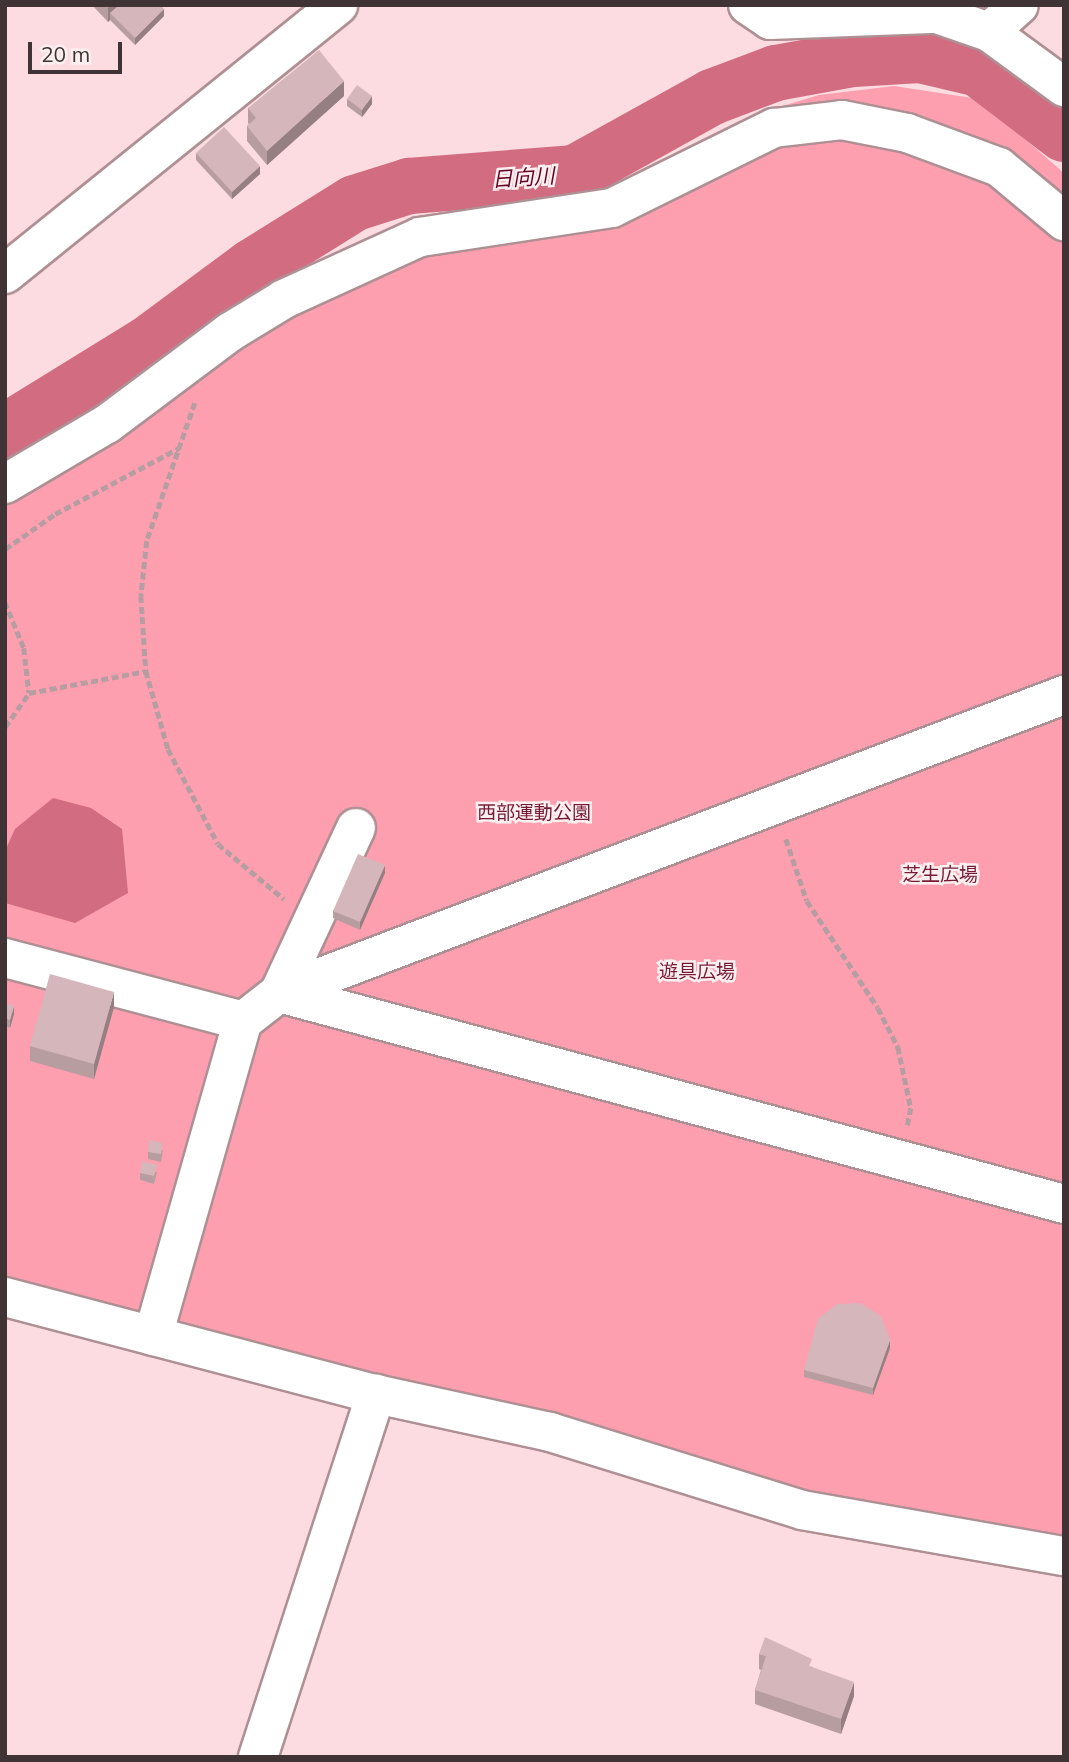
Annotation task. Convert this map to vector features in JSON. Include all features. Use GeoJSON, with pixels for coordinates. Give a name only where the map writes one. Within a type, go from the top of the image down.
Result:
{"type":"FeatureCollection","features":[{"type":"Feature","properties":{"kind":"street"},"geometry":{"type":"LineString","coordinates":[[5,274],[338,5]]}},
{"type":"Feature","properties":{"kind":"street"},"geometry":{"type":"LineString","coordinates":[[748,5],[770,20],[937,13],[989,32],[1064,88]]}},
{"type":"Feature","properties":{"kind":"street"},"geometry":{"type":"LineString","coordinates":[[989,32],[1019,5]]}},
{"type":"Feature","properties":{"kind":"street"},"geometry":{"type":"LineString","coordinates":[[5,484],[107,424],[207,349],[284,299],[420,237],[612,208],[774,128],[842,120],[907,133],[999,167],[1064,221]]}},
{"type":"Feature","properties":{"kind":"street"},"geometry":{"type":"LineString","coordinates":[[153,1336],[243,1021],[279,993],[1064,695]]}},
{"type":"Feature","properties":{"kind":"street"},"geometry":{"type":"LineString","coordinates":[[279,993],[356,828]]}},
{"type":"Feature","properties":{"kind":"street"},"geometry":{"type":"LineString","coordinates":[[5,958],[243,1021]]}},
{"type":"Feature","properties":{"kind":"street"},"geometry":{"type":"LineString","coordinates":[[279,993],[1064,1204]]}},
{"type":"Feature","properties":{"kind":"street"},"geometry":{"type":"LineString","coordinates":[[5,1297],[376,1394],[550,1432],[802,1510],[1064,1556]]}},
{"type":"Feature","properties":{"kind":"street"},"geometry":{"type":"LineString","coordinates":[[258,1757],[376,1394]]}},
{"type":"Feature","properties":{"kind":"path"},"geometry":{"type":"LineString","coordinates":[[207,349],[180,448],[147,541],[141,596],[146,671],[168,749],[218,844],[312,922]]}},
{"type":"Feature","properties":{"kind":"path"},"geometry":{"type":"LineString","coordinates":[[5,549],[55,514],[180,448]]}},
{"type":"Feature","properties":{"kind":"path"},"geometry":{"type":"LineString","coordinates":[[5,602],[24,648],[29,692],[5,727]]}},
{"type":"Feature","properties":{"kind":"path"},"geometry":{"type":"LineString","coordinates":[[29,692],[146,671]]}},
{"type":"Feature","properties":{"kind":"path"},"geometry":{"type":"LineString","coordinates":[[774,805],[807,901],[878,1007],[898,1047],[911,1108],[901,1162]]}},
{"type":"Feature","properties":{"kind":"green space","name":"西部運動公園"},"geometry":{"type":"Polygon","coordinates":[[[894,86],[979,99],[1064,173],[1064,1539],[794,1491],[5,1283],[5,472],[287,280],[610,192],[753,115],[819,95],[894,86]]]}},
{"type":"Feature","properties":{"kind":"shaded area"},"geometry":{"type":"Polygon","coordinates":[[[53,798],[91,808],[122,829],[128,893],[75,923],[5,903],[5,851],[15,829],[53,798]]]}},
{"type":"Feature","properties":{"kind":"building"},"geometry":{"type":"Polygon","coordinates":[[[119,5],[161,5],[164,9],[135,38],[110,13],[119,5]]]}},
{"type":"Feature","properties":{"kind":"building"},"geometry":{"type":"Polygon","coordinates":[[[319,50],[344,81],[267,151],[247,126],[256,118],[248,108],[319,50]]]}},
{"type":"Feature","properties":{"kind":"building"},"geometry":{"type":"Polygon","coordinates":[[[357,85],[372,96],[362,110],[347,99],[357,85]]]}},
{"type":"Feature","properties":{"kind":"building"},"geometry":{"type":"Polygon","coordinates":[[[224,127],[260,166],[232,192],[196,153],[224,127]]]}},
{"type":"Feature","properties":{"kind":"building"},"geometry":{"type":"Polygon","coordinates":[[[358,854],[385,865],[360,922],[333,911],[358,854]]]}},
{"type":"Feature","properties":{"kind":"building"},"geometry":{"type":"Polygon","coordinates":[[[50,974],[114,992],[94,1064],[30,1046],[50,974]]]}},
{"type":"Feature","properties":{"kind":"building"},"geometry":{"type":"Polygon","coordinates":[[[5,1003],[14,1006],[10,1020],[5,1018],[5,1003]]]}},
{"type":"Feature","properties":{"kind":"building"},"geometry":{"type":"Polygon","coordinates":[[[150,1140],[163,1143],[161,1154],[148,1152],[150,1140]]]}},
{"type":"Feature","properties":{"kind":"building"},"geometry":{"type":"Polygon","coordinates":[[[142,1161],[157,1165],[154,1176],[140,1173],[142,1161]]]}},
{"type":"Feature","properties":{"kind":"building"},"geometry":{"type":"Polygon","coordinates":[[[860,1303],[881,1316],[890,1340],[873,1388],[804,1370],[818,1319],[837,1304],[860,1303]]]}},
{"type":"Feature","properties":{"kind":"building"},"geometry":{"type":"Polygon","coordinates":[[[765,1637],[812,1659],[809,1666],[854,1682],[841,1719],[755,1690],[766,1656],[759,1654],[765,1637]]]}},
{"type":"Feature","properties":{"kind":"waterway","name":"日向川"},"geometry":{"type":"LineString","coordinates":[[5,432],[148,344],[252,267],[355,203],[409,186],[575,173],[712,97],[776,73],[853,59],[920,55],[979,69],[1064,134]]}},
{"type":"Feature","properties":{"kind":"park label","name":"芝生広場"},"geometry":{"type":"Point","coordinates":[940,875]}},
{"type":"Feature","properties":{"kind":"park label","name":"遊具広場"},"geometry":{"type":"Point","coordinates":[697,972]}}]}
